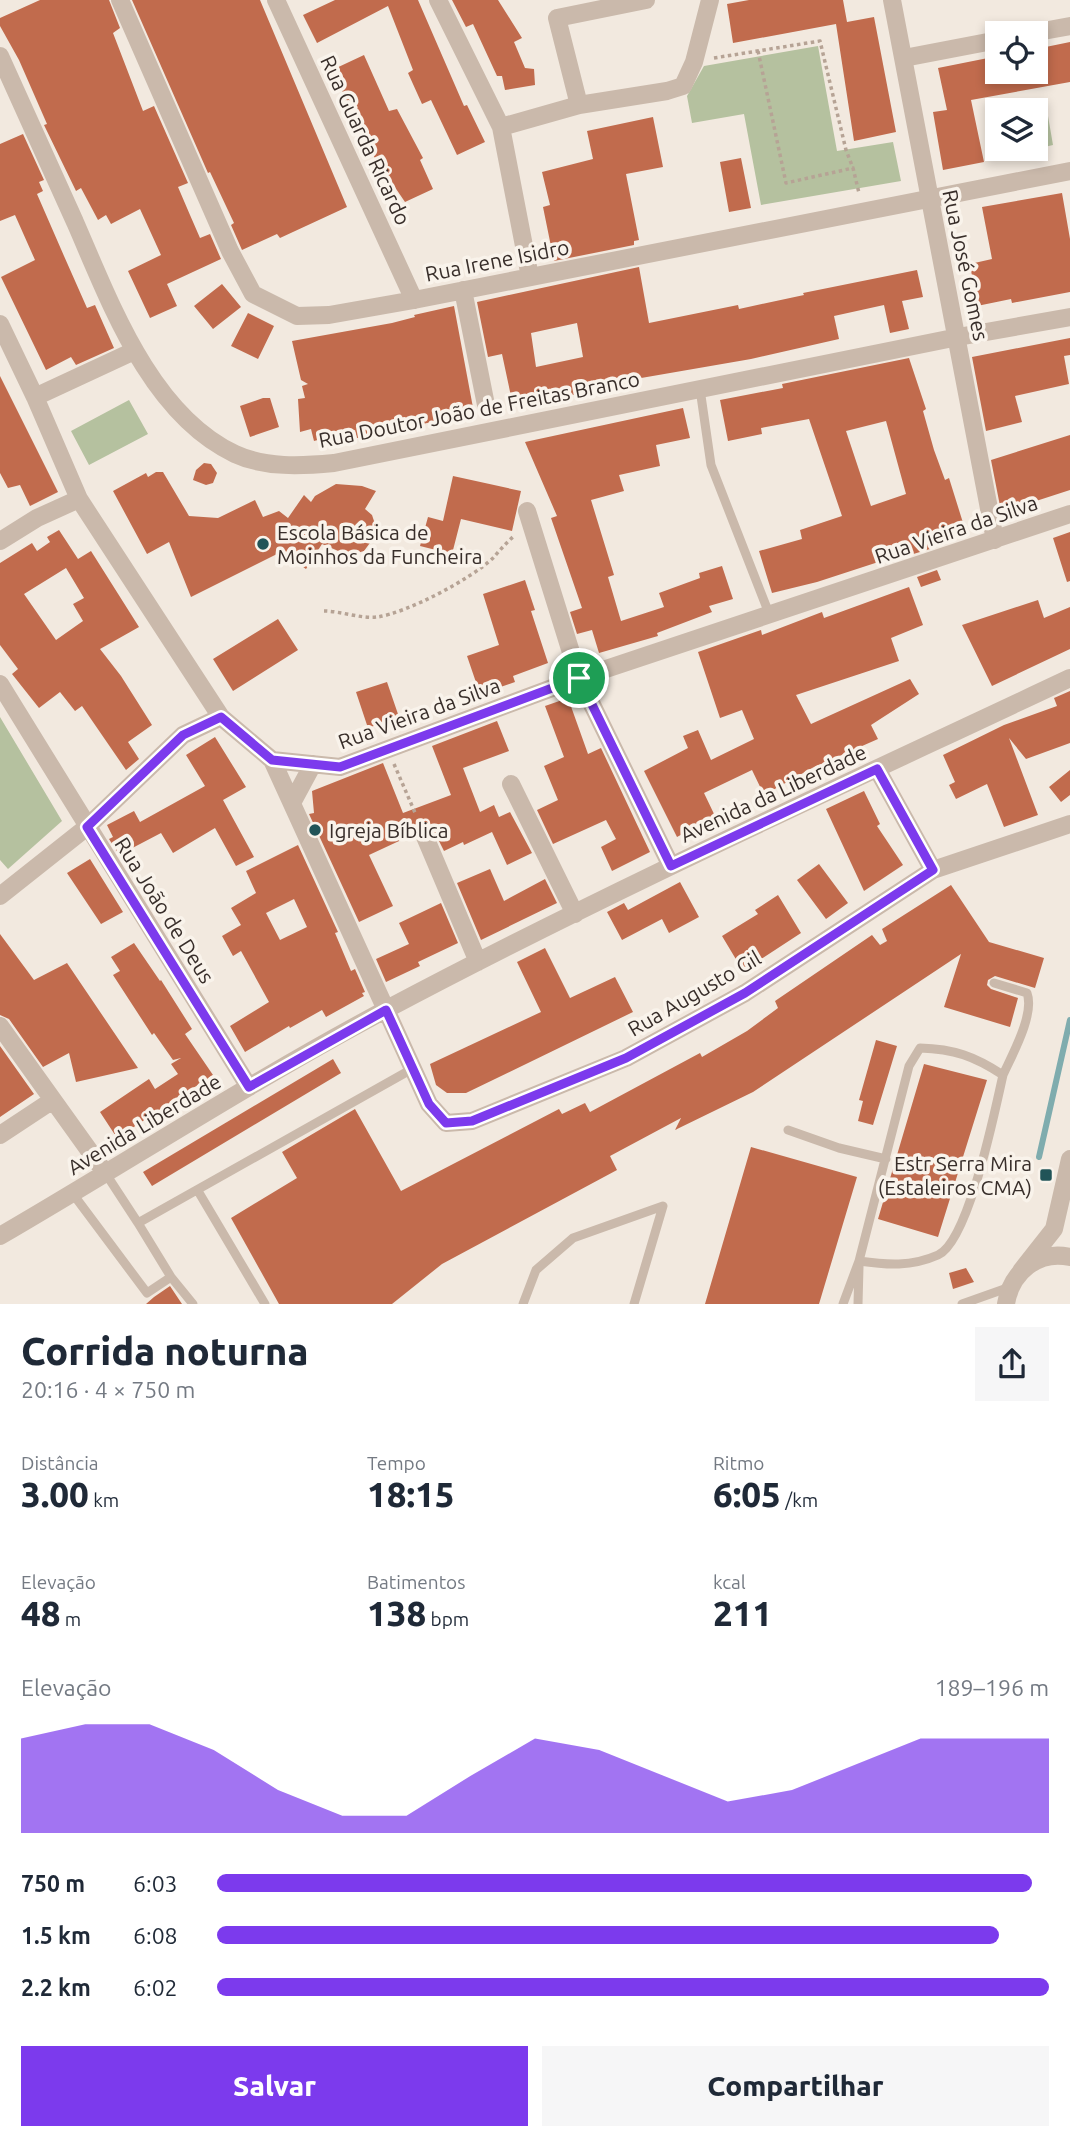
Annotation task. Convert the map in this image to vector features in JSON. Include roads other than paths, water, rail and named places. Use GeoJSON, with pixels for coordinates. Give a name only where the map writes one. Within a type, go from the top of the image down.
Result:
{"type":"FeatureCollection","features":[{"type":"Feature","properties":{"kind":"street","name":"Rua Irene Isidro"},"geometry":{"type":"LineString","coordinates":[[120,0],[224,238],[253,294],[297,316],[328,315],[414,300],[1070,171]]}},
{"type":"Feature","properties":{"kind":"street","name":"Rua Guarda Ricardo"},"geometry":{"type":"LineString","coordinates":[[276,0],[414,300]]}},
{"type":"Feature","properties":{"kind":"street"},"geometry":{"type":"LineString","coordinates":[[438,0],[501,127],[530,277]]}},
{"type":"Feature","properties":{"kind":"street"},"geometry":{"type":"LineString","coordinates":[[579,105],[557,18],[646,0]]}},
{"type":"Feature","properties":{"kind":"street"},"geometry":{"type":"LineString","coordinates":[[501,127],[579,105],[683,86],[694,62],[710,0]]}},
{"type":"Feature","properties":{"kind":"street","name":"Rua José Gomes"},"geometry":{"type":"LineString","coordinates":[[892,0],[995,540]]}},
{"type":"Feature","properties":{"kind":"street"},"geometry":{"type":"LineString","coordinates":[[1048,30],[1070,26]]}},
{"type":"Feature","properties":{"kind":"street"},"geometry":{"type":"LineString","coordinates":[[904,58],[985,42]]}},
{"type":"Feature","properties":{"kind":"street","name":"Rua Doutor João de Freitas Branco"},"geometry":{"type":"LineString","coordinates":[[0,56],[134,351],[166,397],[206,438],[236,455],[298,467],[334,463],[958,337],[1070,317]]}},
{"type":"Feature","properties":{"kind":"street"},"geometry":{"type":"LineString","coordinates":[[463,290],[487,410]]}},
{"type":"Feature","properties":{"kind":"street"},"geometry":{"type":"LineString","coordinates":[[0,324],[36,397],[79,499],[221,717],[272,760]]}},
{"type":"Feature","properties":{"kind":"street"},"geometry":{"type":"LineString","coordinates":[[36,397],[134,351]]}},
{"type":"Feature","properties":{"kind":"street"},"geometry":{"type":"LineString","coordinates":[[0,541],[37,518],[79,499]]}},
{"type":"Feature","properties":{"kind":"street","name":"Rua Vieira da Silva"},"geometry":{"type":"LineString","coordinates":[[272,760],[340,767],[579,678],[1070,514]]}},
{"type":"Feature","properties":{"kind":"street"},"geometry":{"type":"LineString","coordinates":[[529,517],[579,678],[671,866]]}},
{"type":"Feature","properties":{"kind":"street","name":"Avenida da Liberdade"},"geometry":{"type":"LineString","coordinates":[[386,1010],[671,866],[1070,678]]}},
{"type":"Feature","properties":{"kind":"street","name":"Rua João de Deus"},"geometry":{"type":"LineString","coordinates":[[0,684],[249,1087]]}},
{"type":"Feature","properties":{"kind":"street"},"geometry":{"type":"LineString","coordinates":[[0,896],[87,827],[183,735],[221,717]]}},
{"type":"Feature","properties":{"kind":"street","name":"Rua Augusto Gil"},"geometry":{"type":"LineString","coordinates":[[272,760],[412,1069],[429,1104],[446,1123],[472,1121],[626,1058],[745,993],[933,870],[1070,824]]}},
{"type":"Feature","properties":{"kind":"street"},"geometry":{"type":"LineString","coordinates":[[292,803],[313,764]]}},
{"type":"Feature","properties":{"kind":"street"},"geometry":{"type":"LineString","coordinates":[[877,769],[933,870]]}},
{"type":"Feature","properties":{"kind":"street"},"geometry":{"type":"LineString","coordinates":[[511,784],[575,914]]}},
{"type":"Feature","properties":{"kind":"street"},"geometry":{"type":"LineString","coordinates":[[423,832],[478,962]]}},
{"type":"Feature","properties":{"kind":"street","name":"Avenida Liberdade"},"geometry":{"type":"LineString","coordinates":[[0,1236],[249,1087],[386,1010]]}},
{"type":"Feature","properties":{"kind":"street"},"geometry":{"type":"LineString","coordinates":[[0,1027],[106,1174]]}},
{"type":"Feature","properties":{"kind":"street"},"geometry":{"type":"LineString","coordinates":[[0,1135],[53,1100]]}},
{"type":"Feature","properties":{"kind":"street"},"geometry":{"type":"LineString","coordinates":[[1008,1295],[1021,1271],[1054,1229],[1070,1159]]}},
{"type":"Feature","properties":{"kind":"street"},"geometry":{"type":"LineString","coordinates":[[1021,1271],[1047,1256],[1070,1257]]}},
{"type":"Feature","properties":{"kind":"lane"},"geometry":{"type":"LineString","coordinates":[[700,389],[711,465],[770,616]]}},
{"type":"Feature","properties":{"kind":"lane"},"geometry":{"type":"LineString","coordinates":[[859,1261],[895,1266],[940,1254],[958,1234],[980,1168],[1003,1075],[1026,1019],[1030,1000],[1027,993],[994,983]]}},
{"type":"Feature","properties":{"kind":"lane"},"geometry":{"type":"LineString","coordinates":[[843,1304],[859,1261],[909,1066],[920,1048],[948,1049],[984,1062],[1003,1075]]}},
{"type":"Feature","properties":{"kind":"lane"},"geometry":{"type":"LineString","coordinates":[[138,1223],[412,1069]]}},
{"type":"Feature","properties":{"kind":"lane"},"geometry":{"type":"LineString","coordinates":[[788,1130],[839,1148],[886,1159]]}},
{"type":"Feature","properties":{"kind":"lane"},"geometry":{"type":"LineString","coordinates":[[106,1174],[171,1277],[193,1304]]}},
{"type":"Feature","properties":{"kind":"lane"},"geometry":{"type":"LineString","coordinates":[[198,1191],[265,1304]]}},
{"type":"Feature","properties":{"kind":"lane"},"geometry":{"type":"LineString","coordinates":[[73,1194],[147,1293],[171,1277]]}},
{"type":"Feature","properties":{"kind":"lane"},"geometry":{"type":"LineString","coordinates":[[523,1304],[536,1270],[573,1238],[663,1206],[634,1304]]}},
{"type":"Feature","properties":{"kind":"lane"},"geometry":{"type":"LineString","coordinates":[[858,1304],[859,1261]]}},
{"type":"Feature","properties":{"kind":"lane"},"geometry":{"type":"LineString","coordinates":[[962,1304],[1008,1295]]}},
{"type":"Feature","properties":{"kind":"waterway"},"geometry":{"type":"LineString","coordinates":[[1039,1157],[1070,1020]]}},
{"type":"Feature","properties":{"kind":"place","name":"Escola Básica de Moinhos da Funcheira"},"geometry":{"type":"Point","coordinates":[263,544]}},
{"type":"Feature","properties":{"kind":"place","name":"Igreja Bíblica"},"geometry":{"type":"Point","coordinates":[315,830]}},
{"type":"Feature","properties":{"kind":"place","name":"Estr Serra Mira (Estaleiros CMA)"},"geometry":{"type":"Point","coordinates":[1046,1175]}}]}
